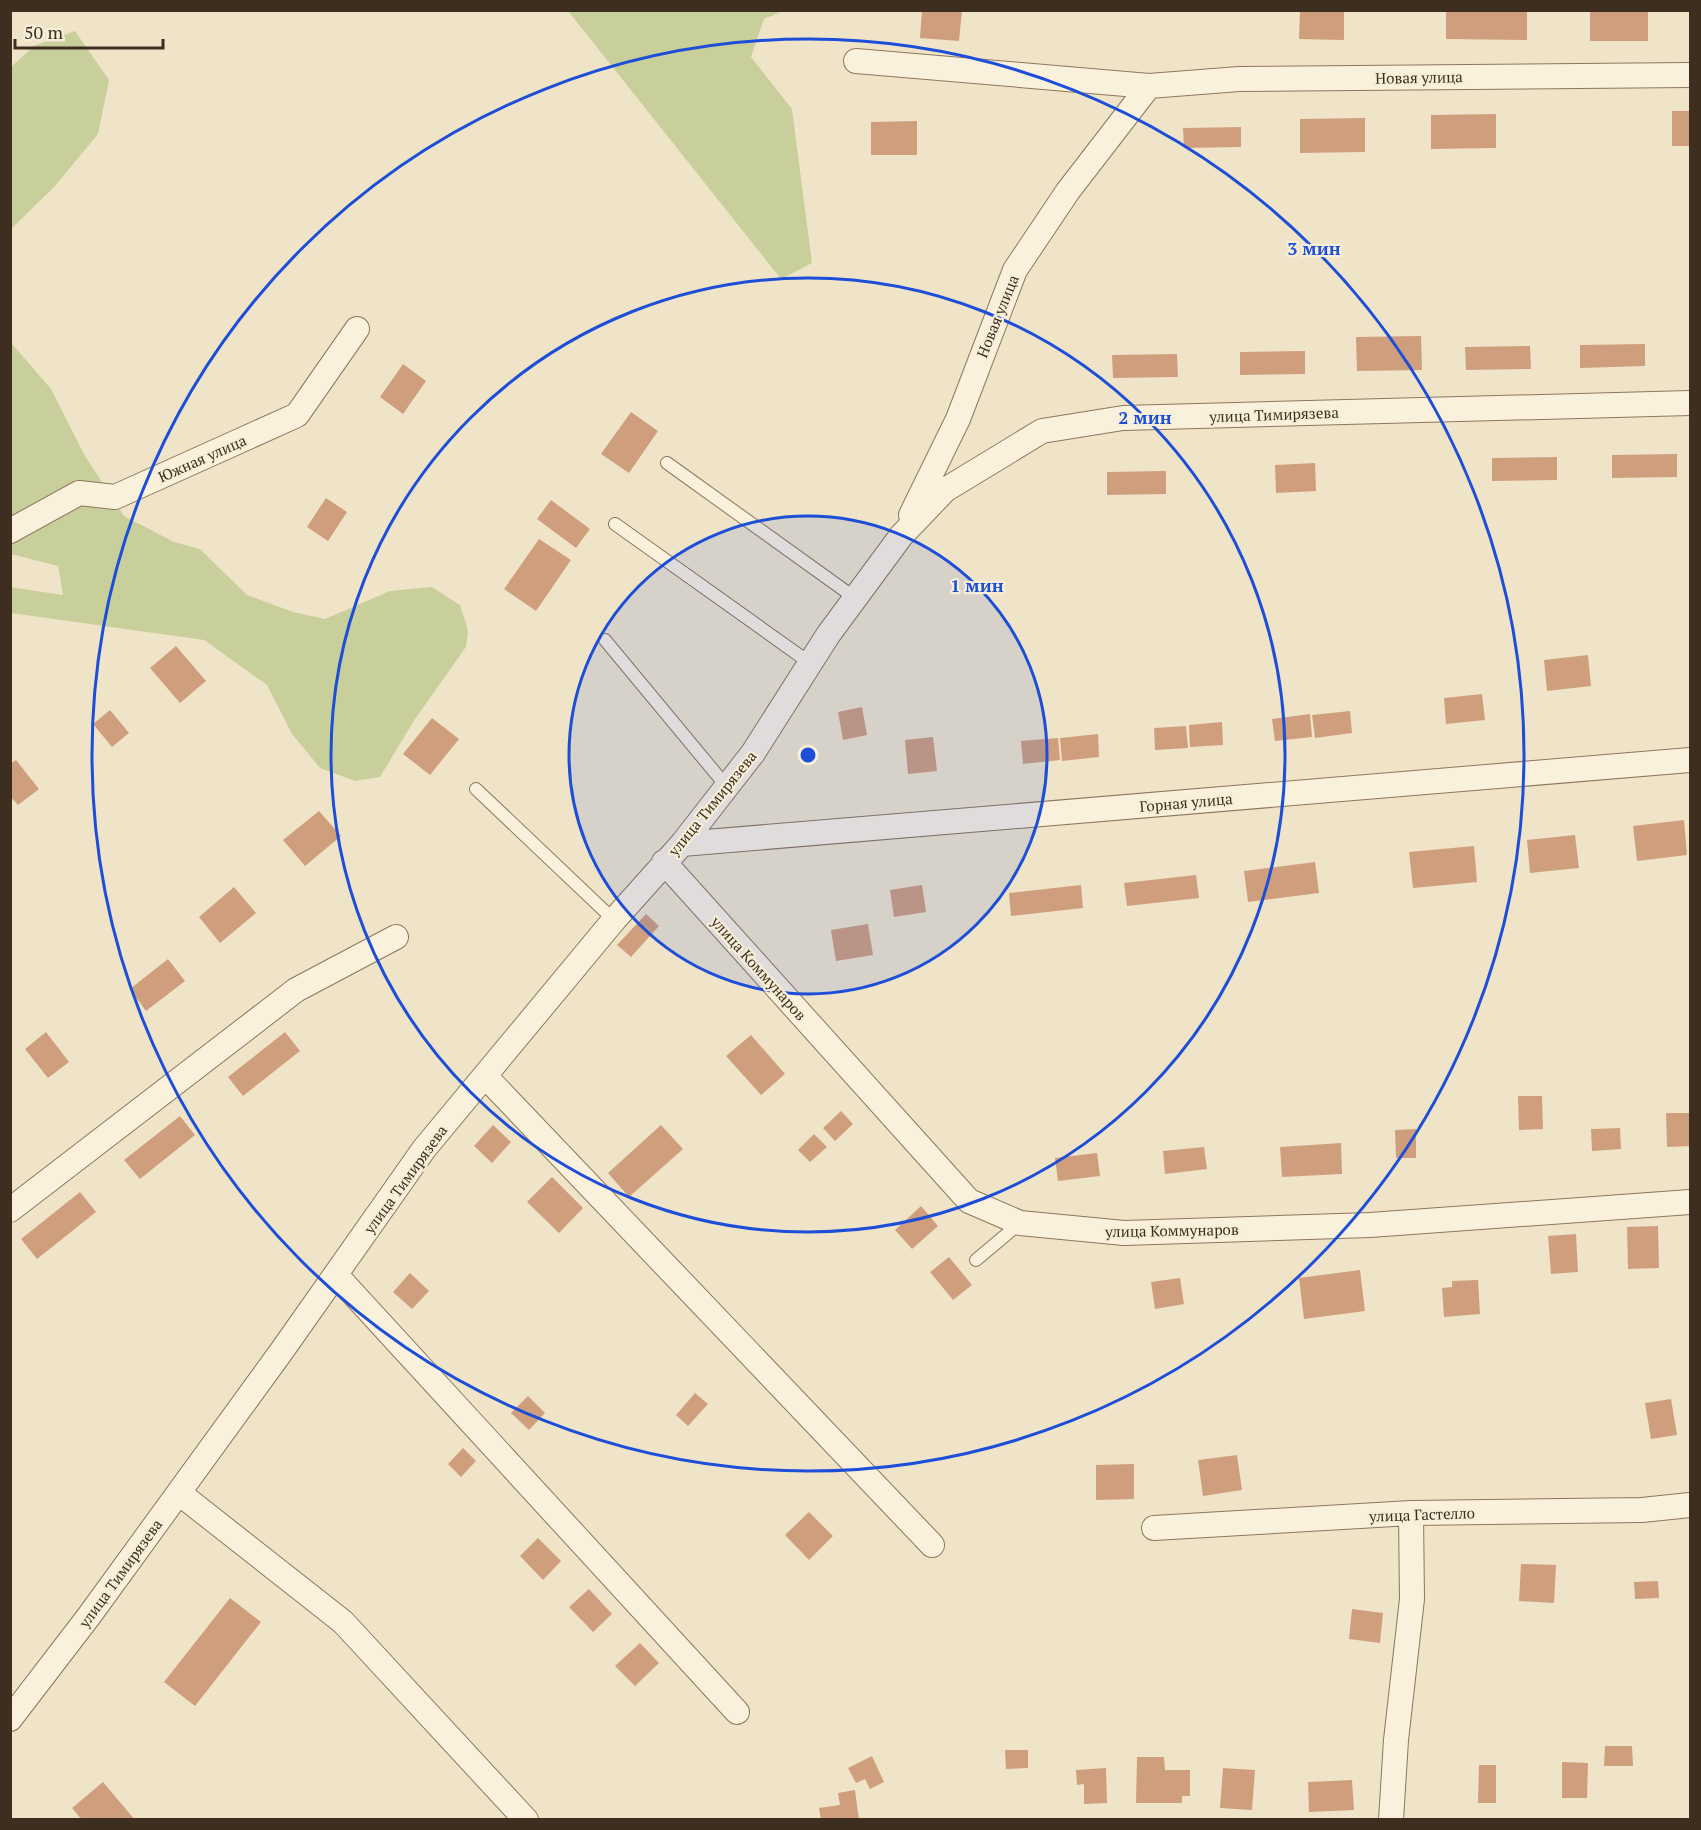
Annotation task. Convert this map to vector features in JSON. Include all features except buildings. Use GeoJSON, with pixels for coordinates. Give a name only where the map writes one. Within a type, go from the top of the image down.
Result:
{"type":"FeatureCollection","features":[{"type":"Feature","properties":{"kind":"street","name":"Новая улица"},"geometry":{"type":"LineString","coordinates":[[856,61],[1149,86],[1239,79],[1690,75]]}},
{"type":"Feature","properties":{"kind":"street","name":"Новая улица"},"geometry":{"type":"LineString","coordinates":[[901,536],[958,418],[1015,270],[1068,191],[1149,86]]}},
{"type":"Feature","properties":{"kind":"street","name":"Южная улица"},"geometry":{"type":"LineString","coordinates":[[10,531],[79,493],[115,497],[297,415],[357,329]]}},
{"type":"Feature","properties":{"kind":"street","name":"улица Тимирязева"},"geometry":{"type":"LineString","coordinates":[[10,1719],[179,1493],[424,1149],[614,920],[682,844],[753,753],[828,634],[901,536],[945,490],[1042,431],[1124,418],[1690,403]]}},
{"type":"Feature","properties":{"kind":"street","name":"Горная улица"},"geometry":{"type":"LineString","coordinates":[[682,844],[1690,760]]}},
{"type":"Feature","properties":{"kind":"street","name":"улица Коммунаров"},"geometry":{"type":"LineString","coordinates":[[664,862],[969,1201],[1020,1223],[1124,1233],[1370,1225],[1690,1202]]}},
{"type":"Feature","properties":{"kind":"street"},"geometry":{"type":"LineString","coordinates":[[10,1210],[296,990],[396,937]]}},
{"type":"Feature","properties":{"kind":"street"},"geometry":{"type":"LineString","coordinates":[[485,1076],[932,1545]]}},
{"type":"Feature","properties":{"kind":"street"},"geometry":{"type":"LineString","coordinates":[[336,1275],[736,1712]]}},
{"type":"Feature","properties":{"kind":"street"},"geometry":{"type":"LineString","coordinates":[[179,1493],[343,1622],[526,1820]]}},
{"type":"Feature","properties":{"kind":"street","name":"улица Гастелло"},"geometry":{"type":"LineString","coordinates":[[1154,1528],[1411,1513],[1642,1510],[1690,1505]]}},
{"type":"Feature","properties":{"kind":"street"},"geometry":{"type":"LineString","coordinates":[[1391,1820],[1396,1740],[1412,1599],[1411,1513]]}},
{"type":"Feature","properties":{"kind":"lane"},"geometry":{"type":"LineString","coordinates":[[667,463],[855,598]]}},
{"type":"Feature","properties":{"kind":"lane"},"geometry":{"type":"LineString","coordinates":[[615,524],[810,663]]}},
{"type":"Feature","properties":{"kind":"lane"},"geometry":{"type":"LineString","coordinates":[[604,640],[727,787]]}},
{"type":"Feature","properties":{"kind":"lane"},"geometry":{"type":"LineString","coordinates":[[476,789],[614,920]]}},
{"type":"Feature","properties":{"kind":"lane"},"geometry":{"type":"LineString","coordinates":[[976,1260],[1020,1223]]}},
{"type":"Feature","properties":{"kind":"green space"},"geometry":{"type":"Polygon","coordinates":[[[568,11],[783,11],[764,19],[751,57],[792,109],[812,263],[781,279],[568,11]]]}},
{"type":"Feature","properties":{"kind":"green space"},"geometry":{"type":"Polygon","coordinates":[[[75,31],[109,80],[98,134],[55,186],[11,229],[11,67],[34,46],[75,31]]]}},
{"type":"Feature","properties":{"kind":"green space"},"geometry":{"type":"Polygon","coordinates":[[[10,345],[13,345],[51,389],[85,456],[124,516],[174,542],[200,549],[247,595],[293,612],[325,619],[390,591],[432,587],[460,605],[468,633],[466,647],[415,719],[380,777],[355,781],[320,768],[292,734],[267,685],[204,640],[11,613],[10,587],[63,595],[58,566],[11,554],[10,345]]]}}]}
